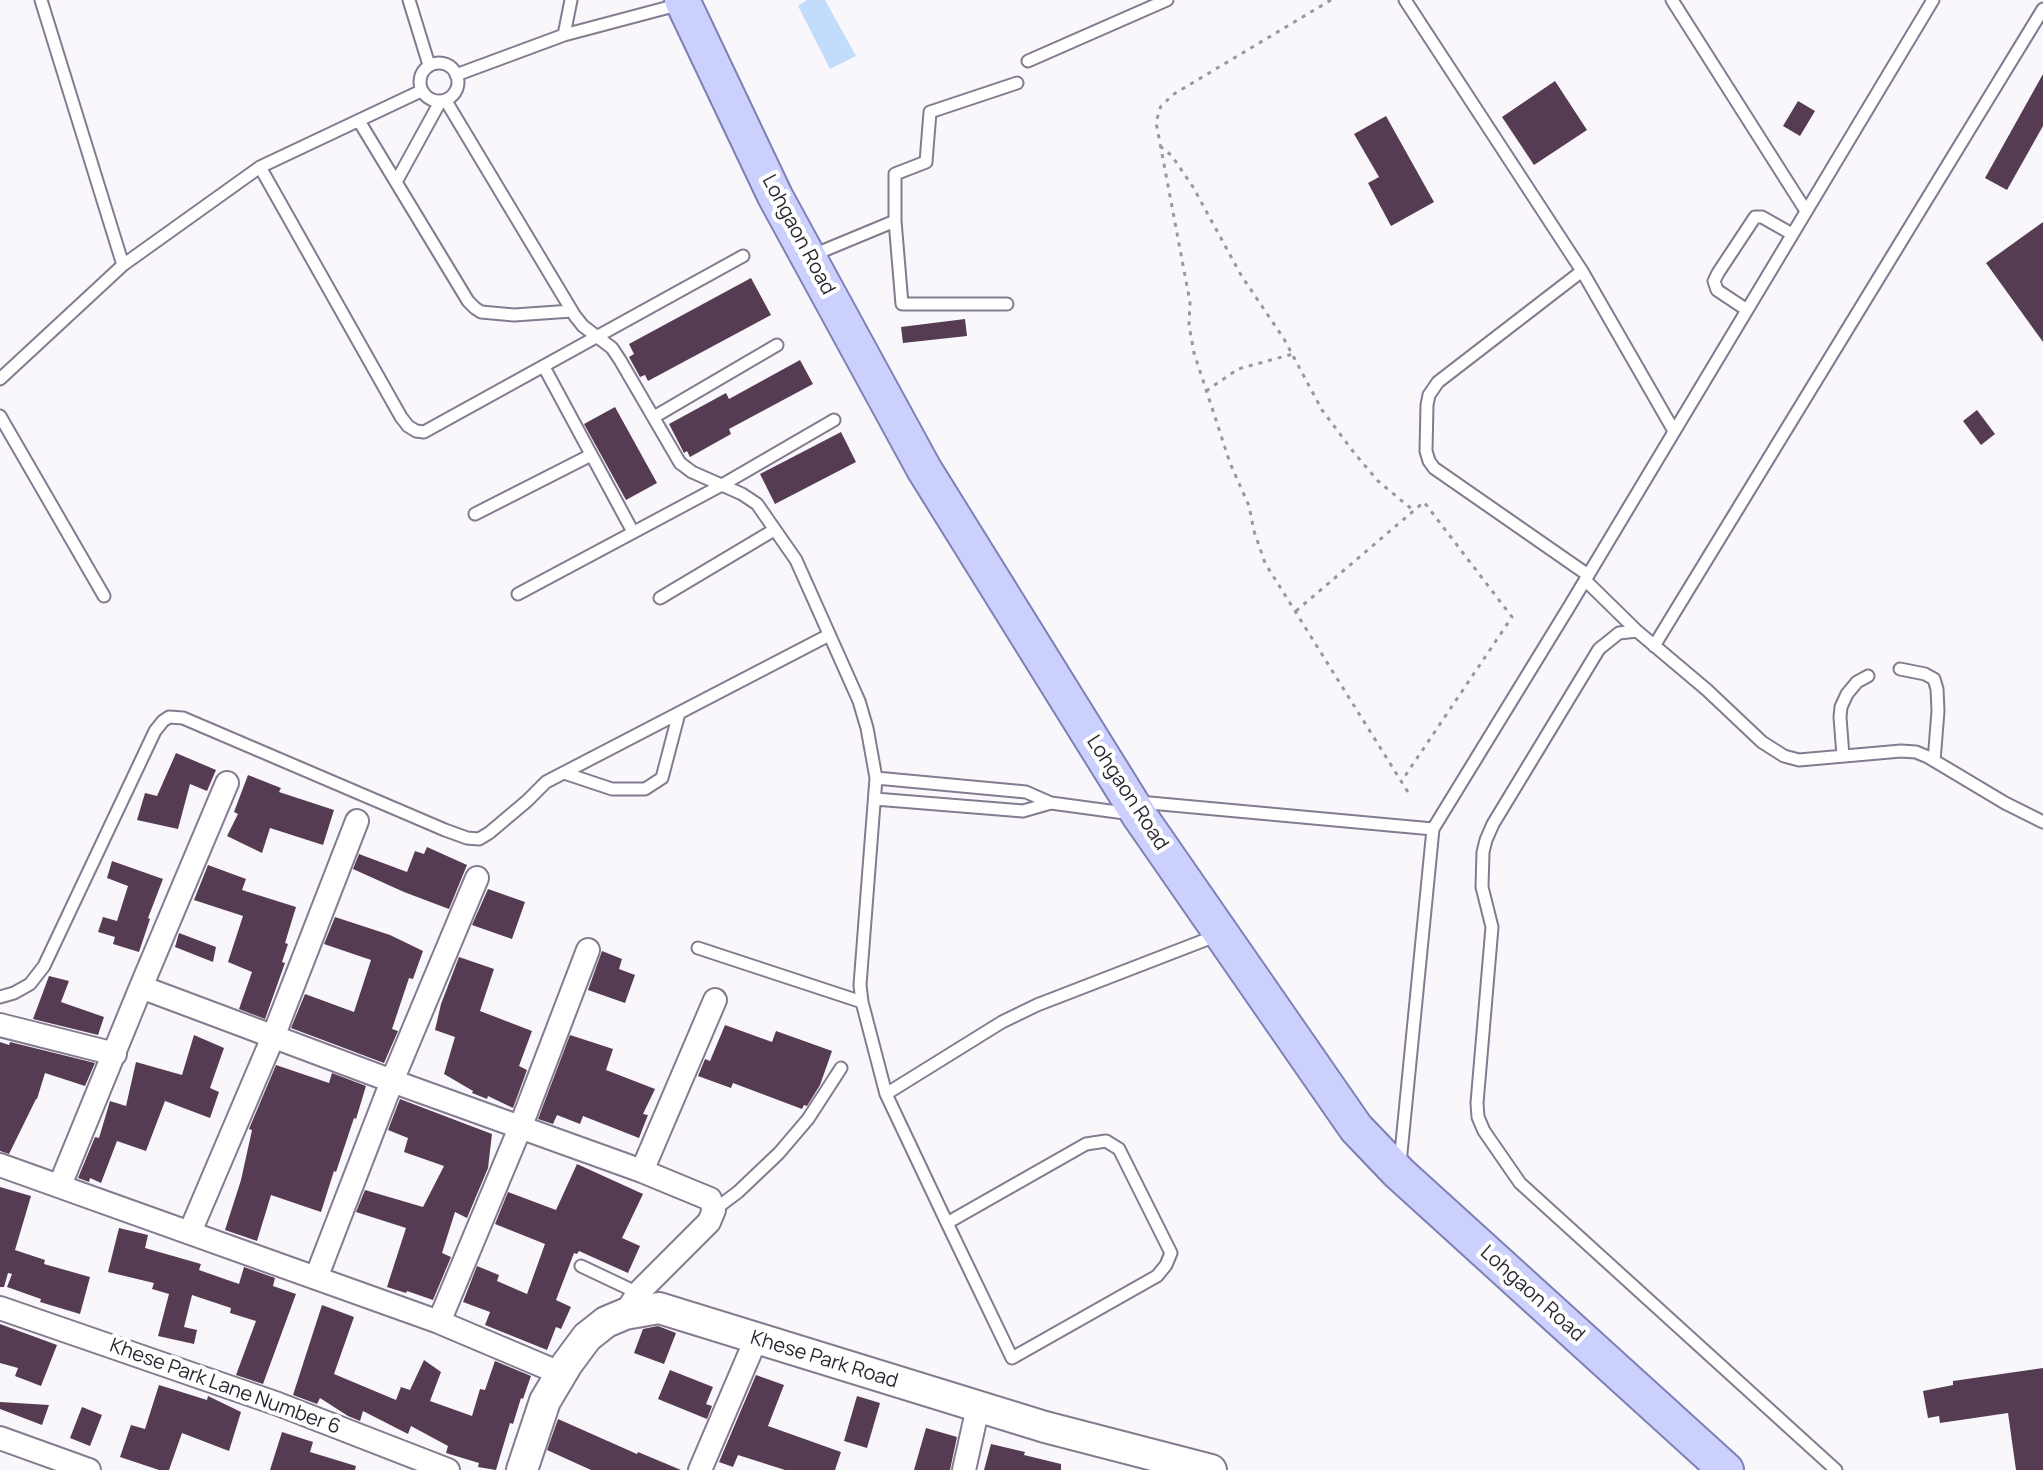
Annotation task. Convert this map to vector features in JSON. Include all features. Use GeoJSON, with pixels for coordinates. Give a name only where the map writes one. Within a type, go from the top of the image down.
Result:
{"type":"FeatureCollection","features":[{"type":"Feature","properties":{"kind":"main road","name":"Lohgaon Road"},"geometry":{"type":"LineString","coordinates":[[683,2],[775,196],[924,469],[1135,808],[1356,1128],[1399,1173],[1726,1470]]}},
{"type":"Feature","properties":{"kind":"street"},"geometry":{"type":"LineString","coordinates":[[60,1185],[227,783]]}},
{"type":"Feature","properties":{"kind":"street"},"geometry":{"type":"LineString","coordinates":[[190,1232],[273,1037],[357,821]]}},
{"type":"Feature","properties":{"kind":"street"},"geometry":{"type":"LineString","coordinates":[[316,1278],[392,1081],[477,878]]}},
{"type":"Feature","properties":{"kind":"street"},"geometry":{"type":"LineString","coordinates":[[439,1322],[520,1128],[588,950]]}},
{"type":"Feature","properties":{"kind":"street"},"geometry":{"type":"LineString","coordinates":[[141,987],[642,1171],[710,1199],[714,1210],[709,1222],[632,1304]]}},
{"type":"Feature","properties":{"kind":"street"},"geometry":{"type":"LineString","coordinates":[[642,1171],[715,1000]]}},
{"type":"Feature","properties":{"kind":"street"},"geometry":{"type":"LineString","coordinates":[[0,1025],[115,1054]]}},
{"type":"Feature","properties":{"kind":"street"},"geometry":{"type":"LineString","coordinates":[[0,1165],[439,1322],[562,1374]]}},
{"type":"Feature","properties":{"kind":"street","name":"Khese Park Road"},"geometry":{"type":"LineString","coordinates":[[522,1470],[545,1401],[562,1374],[587,1337],[632,1304],[659,1308],[1045,1427],[1211,1470]]}},
{"type":"Feature","properties":{"kind":"street","name":"Khese Park Lane Number 6"},"geometry":{"type":"LineString","coordinates":[[0,1308],[278,1404],[448,1470]]}},
{"type":"Feature","properties":{"kind":"street"},"geometry":{"type":"LineString","coordinates":[[707,1468],[756,1339]]}},
{"type":"Feature","properties":{"kind":"street"},"geometry":{"type":"LineString","coordinates":[[964,1470],[978,1407]]}},
{"type":"Feature","properties":{"kind":"street"},"geometry":{"type":"LineString","coordinates":[[0,1438],[89,1470]]}},
{"type":"Feature","properties":{"kind":"lane"},"geometry":{"type":"LineString","coordinates":[[41,0],[123,265]]}},
{"type":"Feature","properties":{"kind":"lane"},"geometry":{"type":"LineString","coordinates":[[409,0],[429,65]]}},
{"type":"Feature","properties":{"kind":"lane"},"geometry":{"type":"LineString","coordinates":[[564,35],[571,0]]}},
{"type":"Feature","properties":{"kind":"lane"},"geometry":{"type":"LineString","coordinates":[[1028,61],[1167,0]]}},
{"type":"Feature","properties":{"kind":"lane"},"geometry":{"type":"LineString","coordinates":[[1405,0],[1582,271],[1674,431]]}},
{"type":"Feature","properties":{"kind":"lane"},"geometry":{"type":"LineString","coordinates":[[1672,0],[1806,211]]}},
{"type":"Feature","properties":{"kind":"lane"},"geometry":{"type":"LineString","coordinates":[[1399,1173],[1433,829],[1933,0]]}},
{"type":"Feature","properties":{"kind":"lane"},"geometry":{"type":"LineString","coordinates":[[456,75],[564,35],[683,2]]}},
{"type":"Feature","properties":{"kind":"lane"},"geometry":{"type":"LineString","coordinates":[[1654,646],[2043,9]]}},
{"type":"Feature","properties":{"kind":"lane"},"geometry":{"type":"LineString","coordinates":[[396,182],[443,102],[456,91],[456,75],[445,64],[429,65],[421,77],[421,91]]}},
{"type":"Feature","properties":{"kind":"lane"},"geometry":{"type":"LineString","coordinates":[[1007,304],[902,304],[895,221],[895,174],[926,162],[930,112],[1017,83]]}},
{"type":"Feature","properties":{"kind":"lane"},"geometry":{"type":"LineString","coordinates":[[0,379],[123,265],[260,167],[421,91]]}},
{"type":"Feature","properties":{"kind":"lane"},"geometry":{"type":"LineString","coordinates":[[421,91],[433,101],[443,102]]}},
{"type":"Feature","properties":{"kind":"lane"},"geometry":{"type":"LineString","coordinates":[[443,102],[572,311],[583,326],[612,348],[680,463],[757,504],[796,560],[859,701],[876,778],[860,985],[886,1094],[947,1223],[1012,1358],[1157,1276],[1171,1253],[1119,1149],[1106,1141],[1086,1144],[947,1223]]}},
{"type":"Feature","properties":{"kind":"lane"},"geometry":{"type":"LineString","coordinates":[[359,121],[475,308],[481,312],[514,315],[572,311]]}},
{"type":"Feature","properties":{"kind":"lane"},"geometry":{"type":"LineString","coordinates":[[260,167],[401,417],[416,431],[424,432],[743,256]]}},
{"type":"Feature","properties":{"kind":"lane"},"geometry":{"type":"LineString","coordinates":[[1747,310],[1717,290],[1714,281],[1718,273],[1755,217],[1762,217],[1792,234]]}},
{"type":"Feature","properties":{"kind":"lane"},"geometry":{"type":"LineString","coordinates":[[808,257],[895,221]]}},
{"type":"Feature","properties":{"kind":"lane"},"geometry":{"type":"LineString","coordinates":[[1582,271],[1438,382],[1429,395],[1427,405],[1426,451],[1434,468],[1586,578],[1637,631],[1762,742],[1784,756],[1799,760],[1916,752],[2043,822]]}},
{"type":"Feature","properties":{"kind":"lane"},"geometry":{"type":"LineString","coordinates":[[654,417],[777,345]]}},
{"type":"Feature","properties":{"kind":"lane"},"geometry":{"type":"LineString","coordinates":[[544,367],[633,532]]}},
{"type":"Feature","properties":{"kind":"lane"},"geometry":{"type":"LineString","coordinates":[[0,416],[104,596]]}},
{"type":"Feature","properties":{"kind":"lane"},"geometry":{"type":"LineString","coordinates":[[518,594],[722,485],[834,420]]}},
{"type":"Feature","properties":{"kind":"lane"},"geometry":{"type":"LineString","coordinates":[[475,514],[591,455]]}},
{"type":"Feature","properties":{"kind":"lane"},"geometry":{"type":"LineString","coordinates":[[660,598],[774,530]]}},
{"type":"Feature","properties":{"kind":"lane"},"geometry":{"type":"LineString","coordinates":[[1637,631],[1619,633],[1599,649],[1486,840],[1482,887],[1492,927],[1478,1117],[1484,1131],[1520,1183],[1836,1470]]}},
{"type":"Feature","properties":{"kind":"lane"},"geometry":{"type":"LineString","coordinates":[[0,997],[30,984],[44,966],[155,731],[169,717],[183,718],[467,838],[479,839],[546,782],[829,635]]}},
{"type":"Feature","properties":{"kind":"lane"},"geometry":{"type":"LineString","coordinates":[[1900,669],[1934,679],[1938,711],[1934,761]]}},
{"type":"Feature","properties":{"kind":"lane"},"geometry":{"type":"LineString","coordinates":[[1843,756],[1841,707],[1857,682],[1868,676]]}},
{"type":"Feature","properties":{"kind":"lane"},"geometry":{"type":"LineString","coordinates":[[564,773],[612,789],[645,789],[662,778],[679,713]]}},
{"type":"Feature","properties":{"kind":"lane"},"geometry":{"type":"LineString","coordinates":[[876,778],[1026,792],[1051,803]]}},
{"type":"Feature","properties":{"kind":"lane"},"geometry":{"type":"LineString","coordinates":[[875,799],[1023,811],[1051,803],[1433,829]]}},
{"type":"Feature","properties":{"kind":"lane"},"geometry":{"type":"LineString","coordinates":[[886,1094],[1002,1022],[1037,1005],[1222,934]]}},
{"type":"Feature","properties":{"kind":"lane"},"geometry":{"type":"LineString","coordinates":[[698,948],[862,1002]]}},
{"type":"Feature","properties":{"kind":"lane"},"geometry":{"type":"LineString","coordinates":[[714,1210],[779,1153],[808,1119],[841,1068]]}},
{"type":"Feature","properties":{"kind":"lane"},"geometry":{"type":"LineString","coordinates":[[581,1266],[632,1304]]}},
{"type":"Feature","properties":{"kind":"path"},"geometry":{"type":"LineString","coordinates":[[1331,0],[1174,94],[1161,106],[1156,122],[1190,302],[1189,325],[1194,353],[1230,463],[1249,506],[1265,563],[1411,797]]}},
{"type":"Feature","properties":{"kind":"path"},"geometry":{"type":"LineString","coordinates":[[1160,146],[1172,156],[1193,187],[1241,275],[1293,354],[1322,410],[1378,481],[1414,511]]}},
{"type":"Feature","properties":{"kind":"path"},"geometry":{"type":"LineString","coordinates":[[1206,391],[1238,369],[1293,354]]}},
{"type":"Feature","properties":{"kind":"path"},"geometry":{"type":"LineString","coordinates":[[1296,611],[1424,502],[1512,617],[1401,782]]}},
{"type":"Feature","properties":{"kind":"water"},"geometry":{"type":"Polygon","coordinates":[[[807,0],[825,0],[856,56],[830,69],[798,6],[807,0]]]}},
{"type":"Feature","properties":{"kind":"building"},"geometry":{"type":"Polygon","coordinates":[[[2043,74],[2043,126],[2007,190],[1985,178],[2043,74]]]}},
{"type":"Feature","properties":{"kind":"building"},"geometry":{"type":"Polygon","coordinates":[[[1555,81],[1587,130],[1534,165],[1502,117],[1555,81]]]}},
{"type":"Feature","properties":{"kind":"building"},"geometry":{"type":"Polygon","coordinates":[[[1798,101],[1815,111],[1800,136],[1783,126],[1798,101]]]}},
{"type":"Feature","properties":{"kind":"building"},"geometry":{"type":"Polygon","coordinates":[[[1386,116],[1434,202],[1391,226],[1368,183],[1379,177],[1354,134],[1386,116]]]}},
{"type":"Feature","properties":{"kind":"building"},"geometry":{"type":"Polygon","coordinates":[[[2043,222],[2043,342],[1986,263],[2043,222]]]}},
{"type":"Feature","properties":{"kind":"building"},"geometry":{"type":"Polygon","coordinates":[[[751,278],[771,315],[648,381],[645,375],[640,377],[629,357],[634,354],[629,344],[751,278]]]}},
{"type":"Feature","properties":{"kind":"building"},"geometry":{"type":"Polygon","coordinates":[[[965,319],[967,336],[903,343],[901,327],[965,319]]]}},
{"type":"Feature","properties":{"kind":"building"},"geometry":{"type":"Polygon","coordinates":[[[800,360],[813,384],[729,429],[731,434],[690,457],[687,451],[684,453],[669,424],[726,393],[729,399],[800,360]]]}},
{"type":"Feature","properties":{"kind":"building"},"geometry":{"type":"Polygon","coordinates":[[[615,407],[657,483],[626,500],[584,424],[615,407]]]}},
{"type":"Feature","properties":{"kind":"building"},"geometry":{"type":"Polygon","coordinates":[[[1977,410],[1995,434],[1981,445],[1963,421],[1977,410]]]}},
{"type":"Feature","properties":{"kind":"building"},"geometry":{"type":"Polygon","coordinates":[[[841,432],[856,462],[775,504],[760,474],[841,432]]]}},
{"type":"Feature","properties":{"kind":"building"},"geometry":{"type":"Polygon","coordinates":[[[176,753],[216,770],[207,791],[190,784],[178,829],[137,820],[145,793],[157,796],[176,753]]]}},
{"type":"Feature","properties":{"kind":"building"},"geometry":{"type":"Polygon","coordinates":[[[248,775],[281,788],[279,792],[334,810],[323,845],[270,828],[262,853],[227,836],[238,814],[234,812],[248,775]]]}},
{"type":"Feature","properties":{"kind":"building"},"geometry":{"type":"Polygon","coordinates":[[[427,847],[467,865],[449,909],[353,869],[359,854],[407,872],[415,851],[424,854],[427,847]]]}},
{"type":"Feature","properties":{"kind":"building"},"geometry":{"type":"Polygon","coordinates":[[[112,861],[163,879],[139,952],[113,944],[115,937],[98,932],[103,917],[117,921],[128,886],[107,878],[112,861]]]}},
{"type":"Feature","properties":{"kind":"building"},"geometry":{"type":"Polygon","coordinates":[[[208,865],[246,879],[242,890],[296,907],[285,943],[288,944],[282,962],[285,963],[265,1019],[239,1009],[252,972],[228,962],[243,916],[194,900],[208,865]]]}},
{"type":"Feature","properties":{"kind":"building"},"geometry":{"type":"Polygon","coordinates":[[[488,889],[525,902],[512,939],[472,925],[488,889]]]}},
{"type":"Feature","properties":{"kind":"building"},"geometry":{"type":"Polygon","coordinates":[[[335,917],[390,935],[423,951],[413,979],[409,978],[392,1029],[398,1031],[384,1063],[291,1028],[305,994],[354,1012],[371,960],[324,944],[335,917]]]}},
{"type":"Feature","properties":{"kind":"building"},"geometry":{"type":"Polygon","coordinates":[[[179,933],[216,947],[213,962],[175,947],[179,933]]]}},
{"type":"Feature","properties":{"kind":"building"},"geometry":{"type":"Polygon","coordinates":[[[602,951],[622,959],[619,969],[635,975],[625,1003],[588,990],[602,951]]]}},
{"type":"Feature","properties":{"kind":"building"},"geometry":{"type":"Polygon","coordinates":[[[459,957],[494,969],[480,1011],[532,1031],[519,1066],[527,1070],[513,1108],[488,1096],[487,1099],[472,1093],[444,1074],[455,1037],[435,1030],[441,1004],[459,957]]]}},
{"type":"Feature","properties":{"kind":"building"},"geometry":{"type":"Polygon","coordinates":[[[49,976],[69,981],[61,1002],[104,1017],[98,1035],[33,1019],[49,976]]]}},
{"type":"Feature","properties":{"kind":"building"},"geometry":{"type":"Polygon","coordinates":[[[725,1025],[772,1042],[776,1031],[832,1051],[820,1085],[807,1106],[804,1105],[802,1109],[733,1083],[731,1088],[698,1076],[705,1059],[710,1061],[725,1025]]]}},
{"type":"Feature","properties":{"kind":"building"},"geometry":{"type":"Polygon","coordinates":[[[194,1035],[224,1048],[210,1088],[219,1092],[210,1118],[165,1101],[146,1151],[117,1141],[101,1183],[90,1178],[89,1182],[78,1178],[95,1137],[99,1138],[110,1101],[126,1106],[136,1062],[182,1075],[194,1035]]]}},
{"type":"Feature","properties":{"kind":"building"},"geometry":{"type":"Polygon","coordinates":[[[570,1035],[613,1049],[606,1070],[655,1089],[643,1114],[648,1115],[639,1138],[583,1116],[580,1124],[557,1115],[553,1124],[538,1119],[570,1035]]]}},
{"type":"Feature","properties":{"kind":"building"},"geometry":{"type":"Polygon","coordinates":[[[0,1042],[95,1063],[85,1086],[45,1073],[37,1099],[9,1154],[0,1151],[0,1042]]]}},
{"type":"Feature","properties":{"kind":"building"},"geometry":{"type":"Polygon","coordinates":[[[276,1065],[329,1083],[332,1073],[366,1086],[321,1212],[271,1195],[257,1241],[225,1230],[241,1180],[252,1130],[249,1129],[276,1065]]]}},
{"type":"Feature","properties":{"kind":"building"},"geometry":{"type":"Polygon","coordinates":[[[400,1099],[492,1134],[488,1168],[467,1218],[455,1212],[442,1253],[451,1257],[433,1300],[387,1287],[406,1228],[356,1212],[365,1190],[423,1207],[444,1166],[404,1152],[408,1138],[388,1130],[400,1099]]]}},
{"type":"Feature","properties":{"kind":"building"},"geometry":{"type":"Polygon","coordinates":[[[577,1164],[643,1194],[622,1238],[640,1246],[628,1273],[579,1251],[574,1253],[556,1300],[571,1307],[561,1329],[556,1327],[547,1350],[485,1325],[490,1312],[463,1302],[477,1266],[499,1275],[497,1281],[527,1294],[545,1244],[495,1224],[508,1192],[556,1210],[577,1164]]]}},
{"type":"Feature","properties":{"kind":"building"},"geometry":{"type":"Polygon","coordinates":[[[0,1187],[31,1196],[15,1250],[45,1260],[44,1264],[90,1277],[80,1314],[40,1302],[41,1299],[7,1287],[12,1274],[8,1273],[4,1287],[0,1287],[0,1187]]]}},
{"type":"Feature","properties":{"kind":"building"},"geometry":{"type":"Polygon","coordinates":[[[119,1228],[148,1235],[145,1248],[201,1264],[199,1270],[239,1284],[244,1267],[275,1278],[273,1286],[296,1294],[263,1384],[236,1375],[256,1321],[230,1313],[231,1308],[192,1295],[184,1327],[197,1330],[194,1344],[158,1336],[169,1294],[152,1289],[154,1283],[108,1272],[119,1228]]]}},
{"type":"Feature","properties":{"kind":"building"},"geometry":{"type":"Polygon","coordinates":[[[322,1305],[354,1317],[334,1374],[396,1400],[401,1387],[410,1390],[424,1360],[441,1372],[430,1401],[472,1416],[480,1389],[485,1390],[495,1361],[531,1376],[513,1424],[510,1423],[496,1470],[478,1467],[479,1463],[446,1453],[448,1446],[411,1426],[408,1434],[363,1411],[360,1421],[320,1398],[317,1404],[293,1395],[322,1305]]]}},
{"type":"Feature","properties":{"kind":"building"},"geometry":{"type":"Polygon","coordinates":[[[0,1324],[57,1345],[41,1386],[15,1376],[18,1368],[0,1363],[0,1324]]]}},
{"type":"Feature","properties":{"kind":"building"},"geometry":{"type":"Polygon","coordinates":[[[658,1326],[676,1333],[664,1364],[634,1353],[643,1329],[658,1326]]]}},
{"type":"Feature","properties":{"kind":"building"},"geometry":{"type":"Polygon","coordinates":[[[2043,1368],[2043,1470],[2016,1470],[2008,1413],[1940,1423],[1939,1416],[1928,1418],[1923,1391],[1953,1385],[1953,1381],[2043,1368]]]}},
{"type":"Feature","properties":{"kind":"building"},"geometry":{"type":"Polygon","coordinates":[[[670,1370],[713,1387],[706,1404],[712,1406],[707,1419],[658,1399],[670,1370]]]}},
{"type":"Feature","properties":{"kind":"building"},"geometry":{"type":"Polygon","coordinates":[[[756,1375],[784,1385],[768,1426],[841,1452],[835,1470],[785,1470],[738,1455],[733,1467],[719,1462],[756,1375]]]}},
{"type":"Feature","properties":{"kind":"building"},"geometry":{"type":"Polygon","coordinates":[[[159,1385],[207,1400],[208,1396],[241,1412],[229,1451],[182,1433],[169,1470],[159,1470],[120,1457],[131,1425],[145,1429],[159,1385]]]}},
{"type":"Feature","properties":{"kind":"building"},"geometry":{"type":"Polygon","coordinates":[[[857,1396],[880,1403],[867,1448],[844,1441],[857,1396]]]}},
{"type":"Feature","properties":{"kind":"building"},"geometry":{"type":"Polygon","coordinates":[[[0,1402],[49,1405],[42,1425],[0,1409],[0,1402]]]}},
{"type":"Feature","properties":{"kind":"building"},"geometry":{"type":"Polygon","coordinates":[[[82,1407],[102,1415],[90,1446],[70,1438],[82,1407]]]}},
{"type":"Feature","properties":{"kind":"building"},"geometry":{"type":"Polygon","coordinates":[[[558,1419],[681,1470],[591,1470],[547,1450],[558,1419]]]}},
{"type":"Feature","properties":{"kind":"building"},"geometry":{"type":"Polygon","coordinates":[[[926,1428],[957,1437],[950,1470],[914,1470],[926,1428]]]}},
{"type":"Feature","properties":{"kind":"building"},"geometry":{"type":"Polygon","coordinates":[[[282,1432],[313,1442],[310,1452],[356,1466],[355,1470],[270,1470],[282,1432]]]}},
{"type":"Feature","properties":{"kind":"building"},"geometry":{"type":"Polygon","coordinates":[[[991,1444],[1061,1464],[1061,1470],[984,1470],[991,1444]]]}}]}
